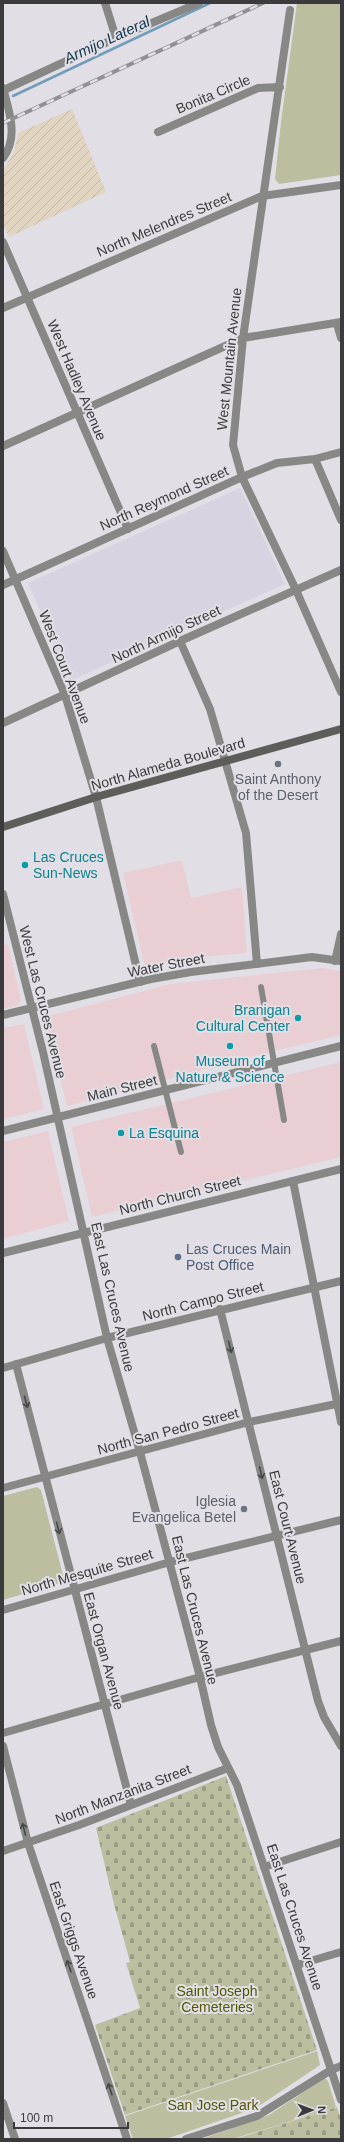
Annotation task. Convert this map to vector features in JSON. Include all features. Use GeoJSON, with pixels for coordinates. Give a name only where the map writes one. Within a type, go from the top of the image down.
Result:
{"type":"FeatureCollection","features":[{"type":"Feature","properties":{"kind":"main road","name":"North Alameda Boulevard"},"geometry":{"type":"LineString","coordinates":[[3,827],[96,797],[341,729]]}},
{"type":"Feature","properties":{"kind":"street"},"geometry":{"type":"LineString","coordinates":[[105,3],[116,38]]}},
{"type":"Feature","properties":{"kind":"street"},"geometry":{"type":"LineString","coordinates":[[3,158],[9,147],[12,124],[3,89],[116,38],[199,3]]}},
{"type":"Feature","properties":{"kind":"street","name":"West Mountain Avenue"},"geometry":{"type":"LineString","coordinates":[[290,10],[280,87],[262,196],[243,338],[232,444],[242,477],[296,590],[341,692]]}},
{"type":"Feature","properties":{"kind":"street","name":"Bonita Circle"},"geometry":{"type":"LineString","coordinates":[[158,132],[258,88],[280,87]]}},
{"type":"Feature","properties":{"kind":"street","name":"North Melendres Street"},"geometry":{"type":"LineString","coordinates":[[3,308],[262,196],[341,185]]}},
{"type":"Feature","properties":{"kind":"street","name":"West Hadley Avenue"},"geometry":{"type":"LineString","coordinates":[[3,242],[28,297],[76,413],[128,529]]}},
{"type":"Feature","properties":{"kind":"street"},"geometry":{"type":"LineString","coordinates":[[3,446],[243,338],[339,323],[341,338]]}},
{"type":"Feature","properties":{"kind":"street","name":"North Reymond Street"},"geometry":{"type":"LineString","coordinates":[[3,585],[242,477],[277,464],[315,459],[341,452]]}},
{"type":"Feature","properties":{"kind":"street"},"geometry":{"type":"LineString","coordinates":[[315,459],[341,520]]}},
{"type":"Feature","properties":{"kind":"street","name":"West Court Avenue"},"geometry":{"type":"LineString","coordinates":[[3,551],[65,694],[96,797],[140,982]]}},
{"type":"Feature","properties":{"kind":"street","name":"North Armijo Street"},"geometry":{"type":"LineString","coordinates":[[3,723],[180,641],[341,570]]}},
{"type":"Feature","properties":{"kind":"street"},"geometry":{"type":"LineString","coordinates":[[180,641],[210,709],[246,833],[257,964]]}},
{"type":"Feature","properties":{"kind":"street","name":"West Las Cruces Avenue"},"geometry":{"type":"LineString","coordinates":[[3,894],[58,1117]]}},
{"type":"Feature","properties":{"kind":"street"},"geometry":{"type":"LineString","coordinates":[[339,962],[341,934]]}},
{"type":"Feature","properties":{"kind":"street","name":"Water Street"},"geometry":{"type":"LineString","coordinates":[[3,1015],[140,982],[191,972],[312,957],[339,962]]}},
{"type":"Feature","properties":{"kind":"street"},"geometry":{"type":"LineString","coordinates":[[261,988],[273,1064],[284,1120]]}},
{"type":"Feature","properties":{"kind":"street"},"geometry":{"type":"LineString","coordinates":[[154,1046],[181,1152]]}},
{"type":"Feature","properties":{"kind":"street","name":"Main Street"},"geometry":{"type":"LineString","coordinates":[[3,1131],[341,1046]]}},
{"type":"Feature","properties":{"kind":"street","name":"East Las Cruces Avenue"},"geometry":{"type":"LineString","coordinates":[[58,1117],[107,1338],[170,1562],[211,1725],[228,1768],[237,1785],[341,2100]]}},
{"type":"Feature","properties":{"kind":"street","name":"North Church Street"},"geometry":{"type":"LineString","coordinates":[[3,1253],[341,1169]]}},
{"type":"Feature","properties":{"kind":"street"},"geometry":{"type":"LineString","coordinates":[[293,1181],[307,1241],[314,1287],[339,1404],[341,1422]]}},
{"type":"Feature","properties":{"kind":"street","name":"North Campo Street"},"geometry":{"type":"LineString","coordinates":[[3,1368],[107,1338],[220,1309],[341,1282]]}},
{"type":"Feature","properties":{"kind":"street","name":"East Court Avenue"},"geometry":{"type":"LineString","coordinates":[[220,1309],[318,1701],[324,1717],[341,1746]]}},
{"type":"Feature","properties":{"kind":"street","name":"East Organ Avenue"},"geometry":{"type":"LineString","coordinates":[[16,1364],[131,1805]]}},
{"type":"Feature","properties":{"kind":"street","name":"North San Pedro Street"},"geometry":{"type":"LineString","coordinates":[[3,1488],[249,1422],[339,1404]]}},
{"type":"Feature","properties":{"kind":"street","name":"North Mesquite Street"},"geometry":{"type":"LineString","coordinates":[[3,1610],[170,1562],[341,1520]]}},
{"type":"Feature","properties":{"kind":"street"},"geometry":{"type":"LineString","coordinates":[[3,1733],[200,1677],[341,1641]]}},
{"type":"Feature","properties":{"kind":"street","name":"East Griggs Avenue"},"geometry":{"type":"LineString","coordinates":[[3,1746],[28,1843],[127,2139]]}},
{"type":"Feature","properties":{"kind":"street","name":"North Manzanita Street"},"geometry":{"type":"LineString","coordinates":[[3,1851],[228,1768]]}},
{"type":"Feature","properties":{"kind":"street"},"geometry":{"type":"LineString","coordinates":[[264,1867],[341,1842]]}},
{"type":"Feature","properties":{"kind":"street"},"geometry":{"type":"LineString","coordinates":[[297,1965],[341,1952]]}},
{"type":"Feature","properties":{"kind":"street"},"geometry":{"type":"LineString","coordinates":[[186,2139],[257,2116],[331,2070],[341,2066]]}},
{"type":"Feature","properties":{"kind":"street"},"geometry":{"type":"LineString","coordinates":[[3,2103],[15,2139]]}},
{"type":"Feature","properties":{"kind":"shaded area"},"geometry":{"type":"Polygon","coordinates":[[[72,109],[106,192],[9,237],[3,224],[3,170],[14,152],[18,133],[72,109]]]}},
{"type":"Feature","properties":{"kind":"shaded area"},"geometry":{"type":"Polygon","coordinates":[[[240,488],[285,584],[70,681],[28,583],[240,488]]]}},
{"type":"Feature","properties":{"kind":"shaded area"},"geometry":{"type":"Polygon","coordinates":[[[182,860],[191,898],[242,887],[247,953],[182,959],[145,967],[123,873],[182,860]]]}},
{"type":"Feature","properties":{"kind":"shaded area"},"geometry":{"type":"Polygon","coordinates":[[[8,944],[21,1001],[18,1005],[3,1009],[3,945],[8,944]]]}},
{"type":"Feature","properties":{"kind":"shaded area"},"geometry":{"type":"Polygon","coordinates":[[[322,968],[341,971],[341,1035],[266,1053],[67,1106],[45,1017],[170,984],[322,968]]]}},
{"type":"Feature","properties":{"kind":"shaded area"},"geometry":{"type":"Polygon","coordinates":[[[24,1024],[44,1109],[3,1119],[3,1028],[24,1024]]]}},
{"type":"Feature","properties":{"kind":"shaded area"},"geometry":{"type":"Polygon","coordinates":[[[341,1062],[341,1157],[92,1217],[71,1127],[341,1062]]]}},
{"type":"Feature","properties":{"kind":"shaded area"},"geometry":{"type":"Polygon","coordinates":[[[48,1131],[69,1221],[3,1239],[3,1142],[48,1131]]]}},
{"type":"Feature","properties":{"kind":"green space"},"geometry":{"type":"Polygon","coordinates":[[[297,3],[341,3],[341,175],[279,184],[275,179],[297,3]]]}},
{"type":"Feature","properties":{"kind":"green space"},"geometry":{"type":"Polygon","coordinates":[[[37,1487],[41,1490],[64,1579],[60,1583],[3,1600],[3,1496],[37,1487]]]}},
{"type":"Feature","properties":{"kind":"green space","name":"Saint Joseph Cemeteries"},"geometry":{"type":"Polygon","coordinates":[[[226,1776],[317,2050],[125,2115],[95,2025],[140,2008],[126,1963],[130,1962],[114,1904],[96,1828],[226,1776]]]}},
{"type":"Feature","properties":{"kind":"green space","name":"San Jose Park"},"geometry":{"type":"Polygon","coordinates":[[[317,2051],[320,2065],[262,2104],[239,2114],[166,2139],[133,2139],[125,2116],[317,2051]]]}},
{"type":"Feature","properties":{"kind":"green space","name":"San Jose Park"},"geometry":{"type":"Polygon","coordinates":[[[325,2078],[328,2081],[336,2107],[233,2139],[202,2139],[269,2115],[325,2078]]]}},
{"type":"Feature","properties":{"kind":"green space"},"geometry":{"type":"Polygon","coordinates":[[[337,2107],[341,2119],[341,2139],[235,2139],[337,2107]]]}},
{"type":"Feature","properties":{"kind":"waterway","name":"Armijo Lateral"},"geometry":{"type":"LineString","coordinates":[[13,96],[210,3]]}},
{"type":"Feature","properties":{"kind":"railway"},"geometry":{"type":"LineString","coordinates":[[3,123],[263,3]]}},
{"type":"Feature","properties":{"kind":"place","name":"Saint Anthony of the Desert"},"geometry":{"type":"Point","coordinates":[278,764]}},
{"type":"Feature","properties":{"kind":"place","name":"Las Cruces Sun-News"},"geometry":{"type":"Point","coordinates":[25,865]}},
{"type":"Feature","properties":{"kind":"place","name":"Branigan Cultural Center"},"geometry":{"type":"Point","coordinates":[298,1018]}},
{"type":"Feature","properties":{"kind":"place","name":"Museum of Nature & Science"},"geometry":{"type":"Point","coordinates":[230,1046]}},
{"type":"Feature","properties":{"kind":"place","name":"La Esquina"},"geometry":{"type":"Point","coordinates":[121,1133]}},
{"type":"Feature","properties":{"kind":"place","name":"Las Cruces Main Post Office"},"geometry":{"type":"Point","coordinates":[178,1257]}},
{"type":"Feature","properties":{"kind":"place","name":"Iglesia Evangelica Betel"},"geometry":{"type":"Point","coordinates":[244,1509]}}]}
